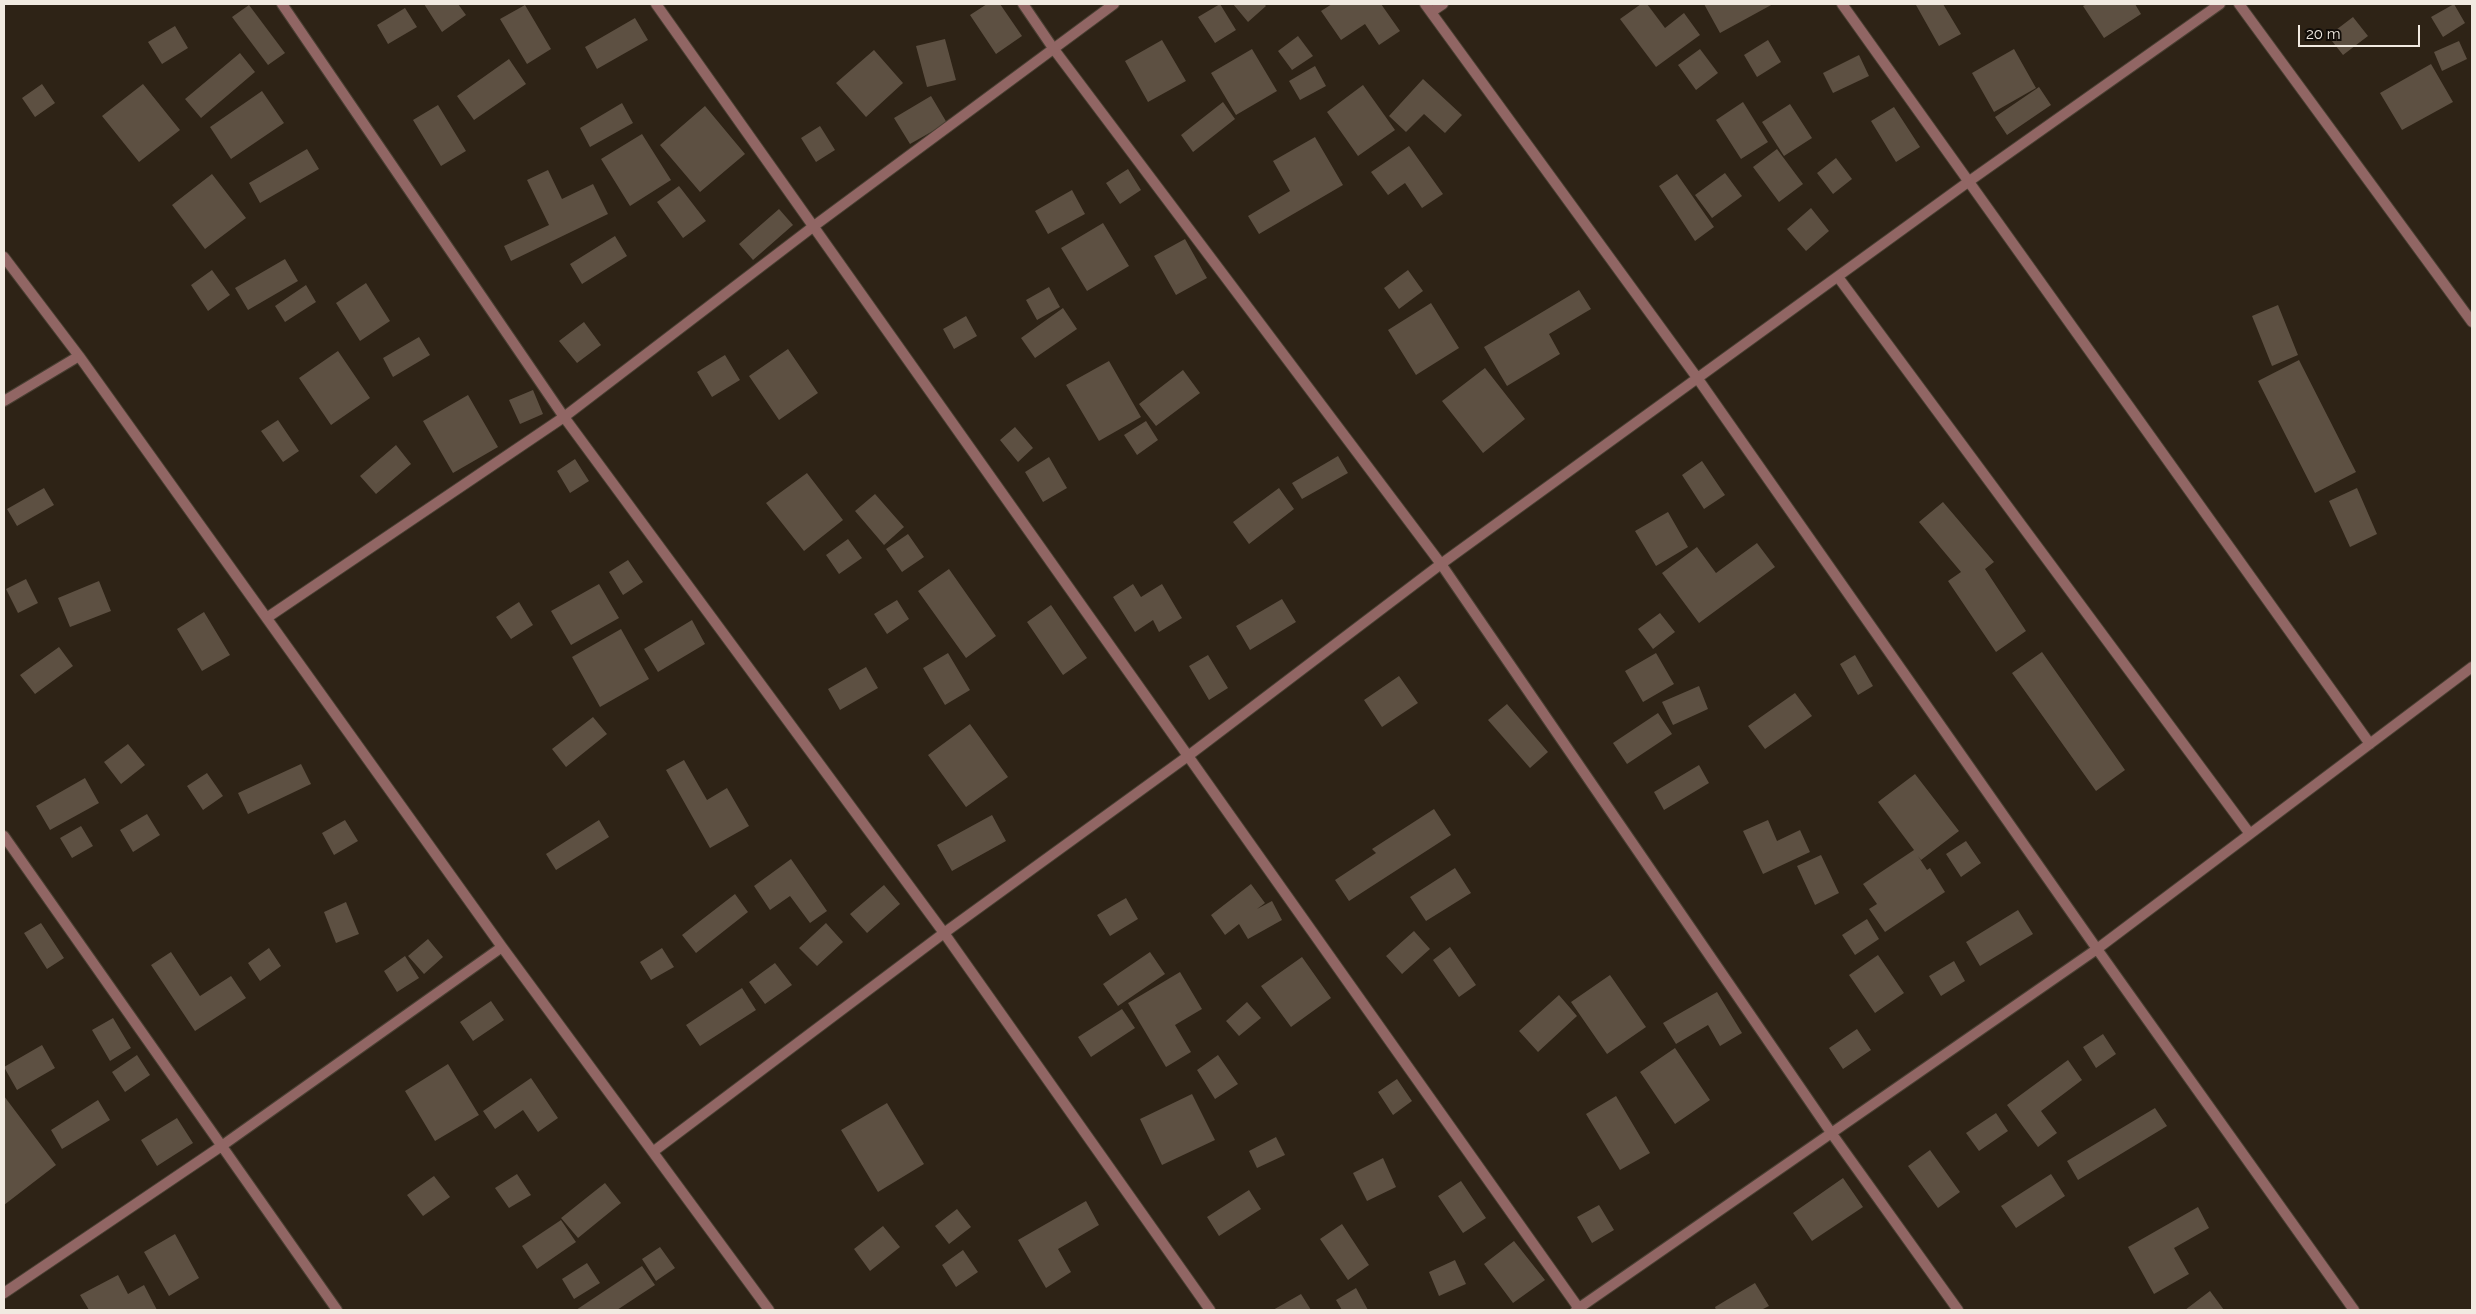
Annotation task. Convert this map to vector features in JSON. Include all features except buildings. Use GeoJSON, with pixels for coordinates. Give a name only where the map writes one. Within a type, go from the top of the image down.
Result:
{"type":"FeatureCollection","features":[{"type":"Feature","properties":{"kind":"street"},"geometry":{"type":"LineString","coordinates":[[282,4],[564,417],[944,933],[1210,1310]]}},
{"type":"Feature","properties":{"kind":"street"},"geometry":{"type":"LineString","coordinates":[[656,4],[1579,1310],[2097,949],[2472,667]]}},
{"type":"Feature","properties":{"kind":"street"},"geometry":{"type":"LineString","coordinates":[[1023,4],[1053,48],[1441,564],[1832,1134],[1958,1310]]}},
{"type":"Feature","properties":{"kind":"street"},"geometry":{"type":"LineString","coordinates":[[268,617],[564,417],[814,226],[1114,4]]}},
{"type":"Feature","properties":{"kind":"street"},"geometry":{"type":"LineString","coordinates":[[1443,4],[1428,8],[1698,379],[2097,949],[2354,1310]]}},
{"type":"Feature","properties":{"kind":"street"},"geometry":{"type":"LineString","coordinates":[[1842,4],[2370,744]]}},
{"type":"Feature","properties":{"kind":"street"},"geometry":{"type":"LineString","coordinates":[[654,1151],[944,933],[1188,756],[1441,564],[1968,182],[2220,4]]}},
{"type":"Feature","properties":{"kind":"street"},"geometry":{"type":"LineString","coordinates":[[2239,4],[2472,322]]}},
{"type":"Feature","properties":{"kind":"street"},"geometry":{"type":"LineString","coordinates":[[4,257],[79,356],[268,617],[502,947],[654,1151],[769,1310]]}},
{"type":"Feature","properties":{"kind":"street"},"geometry":{"type":"LineString","coordinates":[[1838,277],[2250,834]]}},
{"type":"Feature","properties":{"kind":"street"},"geometry":{"type":"LineString","coordinates":[[4,401],[79,356]]}},
{"type":"Feature","properties":{"kind":"street"},"geometry":{"type":"LineString","coordinates":[[4,836],[223,1145],[337,1310]]}},
{"type":"Feature","properties":{"kind":"street"},"geometry":{"type":"LineString","coordinates":[[4,1293],[223,1145],[502,947]]}}]}
